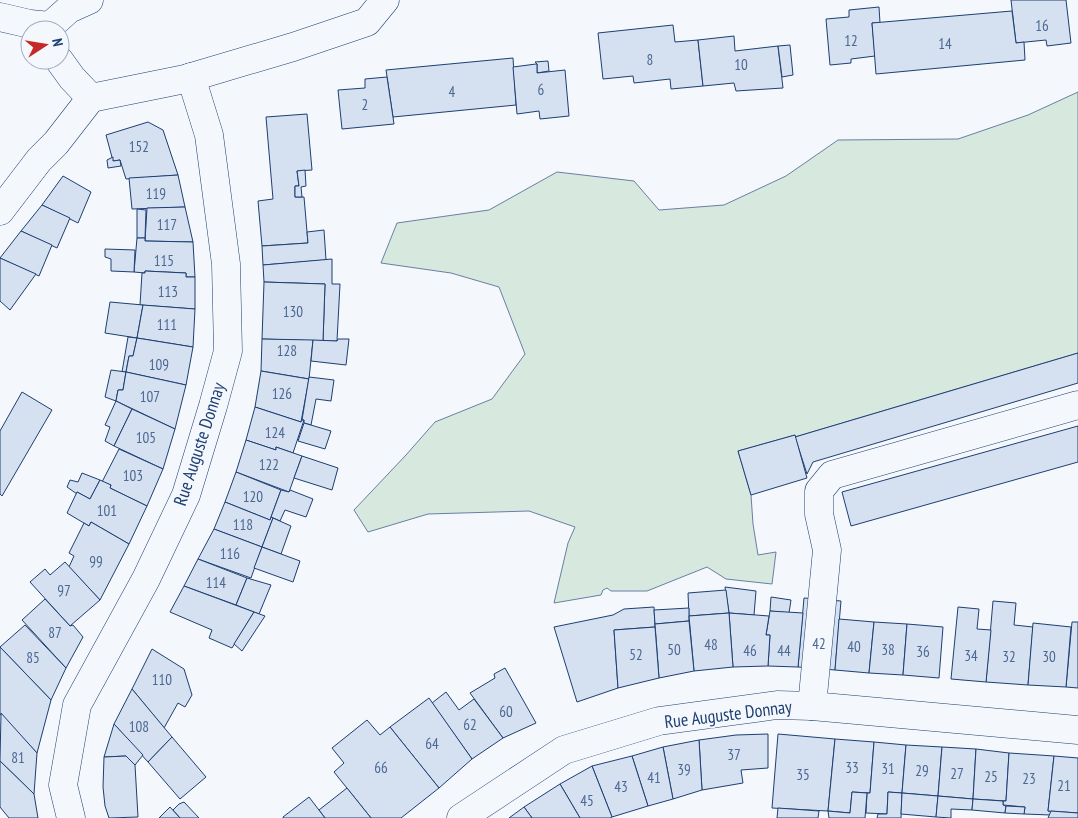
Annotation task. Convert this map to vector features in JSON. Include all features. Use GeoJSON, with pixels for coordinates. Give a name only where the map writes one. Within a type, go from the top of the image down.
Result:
{"type":"FeatureCollection","features":[{"type":"Feature","properties":{"kind":"street"},"geometry":{"type":"LineString","coordinates":[[58,20],[69,9],[89,0]]}},
{"type":"Feature","properties":{"kind":"street"},"geometry":{"type":"LineString","coordinates":[[0,211],[39,160],[56,143],[91,98],[191,77],[293,47],[367,22],[385,0]]}},
{"type":"Feature","properties":{"kind":"street"},"geometry":{"type":"LineString","coordinates":[[0,17],[20,22]]}},
{"type":"Feature","properties":{"kind":"street"},"geometry":{"type":"LineString","coordinates":[[66,70],[91,98]]}},
{"type":"Feature","properties":{"kind":"street","name":"Rue Auguste Donnay"},"geometry":{"type":"LineString","coordinates":[[71,818],[63,785],[77,705],[146,579],[186,495],[228,351],[226,264],[212,155],[209,135],[191,77]]}},
{"type":"Feature","properties":{"kind":"street"},"geometry":{"type":"LineString","coordinates":[[812,706],[827,550],[820,514],[819,491],[832,475],[1078,405]]}},
{"type":"Feature","properties":{"kind":"street","name":"Rue Auguste Donnay"},"geometry":{"type":"LineString","coordinates":[[461,818],[564,750],[659,721],[777,705],[812,706],[1078,730]]}},
{"type":"Feature","properties":{"kind":"shaded area"},"geometry":{"type":"Polygon","coordinates":[[[1078,92],[1078,353],[795,437],[795,435],[738,451],[751,495],[758,555],[776,552],[772,584],[726,579],[707,567],[647,591],[611,591],[607,588],[603,590],[601,595],[554,603],[568,543],[575,527],[529,511],[428,514],[368,532],[354,510],[435,422],[492,399],[525,354],[499,287],[451,273],[381,263],[397,223],[489,210],[557,172],[634,181],[659,210],[724,205],[786,176],[838,140],[958,139],[1028,115],[1078,92]]]}},
{"type":"Feature","properties":{"kind":"building"},"geometry":{"type":"Polygon","coordinates":[[[1011,0],[1066,0],[1071,43],[1047,46],[1046,40],[1016,43],[1011,0]]]}},
{"type":"Feature","properties":{"kind":"building"},"geometry":{"type":"Polygon","coordinates":[[[879,7],[880,23],[872,23],[875,56],[851,59],[851,63],[830,65],[826,19],[849,17],[849,10],[879,7]]]}},
{"type":"Feature","properties":{"kind":"building"},"geometry":{"type":"Polygon","coordinates":[[[1012,11],[1016,43],[1024,42],[1025,60],[876,74],[872,23],[1012,11]]]}},
{"type":"Feature","properties":{"kind":"building"},"geometry":{"type":"Polygon","coordinates":[[[673,25],[675,42],[698,40],[703,86],[671,89],[670,79],[634,83],[633,76],[603,79],[598,33],[673,25]]]}},
{"type":"Feature","properties":{"kind":"building"},"geometry":{"type":"Polygon","coordinates":[[[734,36],[735,51],[778,46],[783,88],[736,91],[734,83],[703,86],[698,40],[734,36]]]}},
{"type":"Feature","properties":{"kind":"building"},"geometry":{"type":"Polygon","coordinates":[[[790,45],[793,75],[782,77],[778,46],[790,45]]]}},
{"type":"Feature","properties":{"kind":"building"},"geometry":{"type":"Polygon","coordinates":[[[513,58],[516,105],[393,117],[386,70],[513,58]]]}},
{"type":"Feature","properties":{"kind":"building"},"geometry":{"type":"Polygon","coordinates":[[[548,61],[549,71],[537,73],[537,64],[535,62],[548,61]]]}},
{"type":"Feature","properties":{"kind":"building"},"geometry":{"type":"Polygon","coordinates":[[[537,64],[537,73],[565,70],[569,116],[540,119],[539,111],[517,114],[513,67],[537,64]]]}},
{"type":"Feature","properties":{"kind":"building"},"geometry":{"type":"Polygon","coordinates":[[[387,77],[394,124],[342,129],[338,90],[365,88],[365,79],[387,77]]]}},
{"type":"Feature","properties":{"kind":"building"},"geometry":{"type":"Polygon","coordinates":[[[307,114],[312,170],[297,171],[299,186],[295,186],[295,197],[304,197],[308,243],[262,246],[258,201],[273,199],[266,117],[307,114]]]}},
{"type":"Feature","properties":{"kind":"building"},"geometry":{"type":"Polygon","coordinates":[[[148,122],[163,130],[178,175],[126,179],[120,160],[113,161],[106,135],[148,122]]]}},
{"type":"Feature","properties":{"kind":"building"},"geometry":{"type":"Polygon","coordinates":[[[113,157],[113,161],[120,160],[121,166],[108,168],[107,160],[113,157]]]}},
{"type":"Feature","properties":{"kind":"building"},"geometry":{"type":"Polygon","coordinates":[[[305,170],[306,186],[301,187],[302,197],[295,197],[295,186],[299,186],[297,171],[305,170]]]}},
{"type":"Feature","properties":{"kind":"building"},"geometry":{"type":"Polygon","coordinates":[[[178,175],[185,207],[132,209],[129,178],[178,175]]]}},
{"type":"Feature","properties":{"kind":"building"},"geometry":{"type":"Polygon","coordinates":[[[63,176],[91,192],[78,223],[42,205],[63,176]]]}},
{"type":"Feature","properties":{"kind":"building"},"geometry":{"type":"Polygon","coordinates":[[[42,205],[70,218],[57,248],[21,231],[42,205]]]}},
{"type":"Feature","properties":{"kind":"building"},"geometry":{"type":"Polygon","coordinates":[[[185,207],[193,242],[145,241],[147,208],[185,207]]]}},
{"type":"Feature","properties":{"kind":"building"},"geometry":{"type":"Polygon","coordinates":[[[137,209],[146,210],[145,238],[137,238],[137,209]]]}},
{"type":"Feature","properties":{"kind":"building"},"geometry":{"type":"Polygon","coordinates":[[[324,230],[326,260],[263,265],[262,246],[308,243],[307,232],[324,230]]]}},
{"type":"Feature","properties":{"kind":"building"},"geometry":{"type":"Polygon","coordinates":[[[21,231],[52,245],[39,276],[0,258],[21,231]]]}},
{"type":"Feature","properties":{"kind":"building"},"geometry":{"type":"Polygon","coordinates":[[[137,238],[145,238],[145,241],[193,242],[195,277],[186,277],[186,273],[134,272],[137,238]]]}},
{"type":"Feature","properties":{"kind":"building"},"geometry":{"type":"Polygon","coordinates":[[[105,249],[135,250],[134,272],[111,271],[111,259],[105,257],[105,249]]]}},
{"type":"Feature","properties":{"kind":"building"},"geometry":{"type":"Polygon","coordinates":[[[0,258],[36,274],[10,310],[0,301],[0,258]]]}},
{"type":"Feature","properties":{"kind":"building"},"geometry":{"type":"Polygon","coordinates":[[[332,259],[332,284],[340,284],[337,341],[323,341],[325,284],[264,282],[263,265],[332,259]]]}},
{"type":"Feature","properties":{"kind":"building"},"geometry":{"type":"Polygon","coordinates":[[[145,271],[186,273],[186,277],[195,277],[195,309],[140,305],[142,273],[145,273],[145,271]]]}},
{"type":"Feature","properties":{"kind":"building"},"geometry":{"type":"Polygon","coordinates":[[[264,282],[325,284],[323,341],[262,339],[264,282]]]}},
{"type":"Feature","properties":{"kind":"building"},"geometry":{"type":"Polygon","coordinates":[[[110,302],[143,305],[137,338],[105,333],[110,302]]]}},
{"type":"Feature","properties":{"kind":"building"},"geometry":{"type":"Polygon","coordinates":[[[143,305],[195,309],[193,347],[137,338],[143,305]]]}},
{"type":"Feature","properties":{"kind":"building"},"geometry":{"type":"Polygon","coordinates":[[[128,337],[137,338],[133,356],[129,356],[126,372],[122,372],[128,337]]]}},
{"type":"Feature","properties":{"kind":"building"},"geometry":{"type":"Polygon","coordinates":[[[137,338],[193,347],[186,385],[126,372],[129,356],[133,356],[137,338]]]}},
{"type":"Feature","properties":{"kind":"building"},"geometry":{"type":"Polygon","coordinates":[[[262,339],[313,340],[309,379],[261,371],[262,339]]]}},
{"type":"Feature","properties":{"kind":"building"},"geometry":{"type":"Polygon","coordinates":[[[338,339],[349,339],[346,365],[311,361],[313,340],[337,341],[338,339]]]}},
{"type":"Feature","properties":{"kind":"building"},"geometry":{"type":"Polygon","coordinates":[[[1078,353],[1078,383],[813,462],[807,474],[795,437],[1078,353]]]}},
{"type":"Feature","properties":{"kind":"building"},"geometry":{"type":"Polygon","coordinates":[[[111,370],[126,372],[123,390],[118,390],[116,401],[105,397],[111,370]]]}},
{"type":"Feature","properties":{"kind":"building"},"geometry":{"type":"Polygon","coordinates":[[[261,371],[309,379],[301,422],[255,407],[261,371]]]}},
{"type":"Feature","properties":{"kind":"building"},"geometry":{"type":"Polygon","coordinates":[[[126,372],[186,385],[175,429],[116,401],[118,390],[123,390],[126,372]]]}},
{"type":"Feature","properties":{"kind":"building"},"geometry":{"type":"Polygon","coordinates":[[[309,377],[334,380],[331,401],[316,399],[311,425],[304,423],[304,420],[302,420],[309,377]]]}},
{"type":"Feature","properties":{"kind":"building"},"geometry":{"type":"Polygon","coordinates":[[[22,392],[52,410],[2,496],[0,494],[0,431],[22,392]]]}},
{"type":"Feature","properties":{"kind":"building"},"geometry":{"type":"Polygon","coordinates":[[[116,401],[132,409],[114,446],[105,441],[110,427],[105,425],[116,401]]]}},
{"type":"Feature","properties":{"kind":"building"},"geometry":{"type":"Polygon","coordinates":[[[255,407],[301,422],[304,420],[293,453],[276,447],[276,450],[246,440],[255,407]]]}},
{"type":"Feature","properties":{"kind":"building"},"geometry":{"type":"Polygon","coordinates":[[[132,409],[175,429],[163,469],[114,446],[132,409]]]}},
{"type":"Feature","properties":{"kind":"building"},"geometry":{"type":"Polygon","coordinates":[[[304,423],[331,431],[325,449],[298,441],[304,423]]]}},
{"type":"Feature","properties":{"kind":"building"},"geometry":{"type":"Polygon","coordinates":[[[1078,426],[1078,462],[851,526],[842,492],[1078,426]]]}},
{"type":"Feature","properties":{"kind":"building"},"geometry":{"type":"Polygon","coordinates":[[[795,435],[807,478],[751,495],[738,451],[795,435]]]}},
{"type":"Feature","properties":{"kind":"building"},"geometry":{"type":"Polygon","coordinates":[[[246,440],[276,450],[276,447],[302,456],[289,492],[236,472],[246,440]]]}},
{"type":"Feature","properties":{"kind":"building"},"geometry":{"type":"Polygon","coordinates":[[[119,449],[163,469],[147,506],[110,488],[111,485],[102,482],[119,449]]]}},
{"type":"Feature","properties":{"kind":"building"},"geometry":{"type":"Polygon","coordinates":[[[302,456],[338,468],[332,490],[294,478],[302,456]]]}},
{"type":"Feature","properties":{"kind":"building"},"geometry":{"type":"Polygon","coordinates":[[[236,472],[281,490],[270,520],[225,502],[236,472]]]}},
{"type":"Feature","properties":{"kind":"building"},"geometry":{"type":"Polygon","coordinates":[[[82,473],[100,480],[90,499],[77,492],[77,494],[67,487],[70,480],[78,482],[82,473]]]}},
{"type":"Feature","properties":{"kind":"building"},"geometry":{"type":"Polygon","coordinates":[[[100,480],[111,485],[110,488],[147,506],[129,544],[91,522],[89,526],[67,513],[77,492],[90,499],[100,480]]]}},
{"type":"Feature","properties":{"kind":"building"},"geometry":{"type":"Polygon","coordinates":[[[281,490],[289,492],[290,490],[313,499],[306,517],[285,510],[280,521],[271,517],[281,490]]]}},
{"type":"Feature","properties":{"kind":"building"},"geometry":{"type":"Polygon","coordinates":[[[225,502],[270,520],[271,517],[273,518],[262,547],[214,529],[225,502]]]}},
{"type":"Feature","properties":{"kind":"building"},"geometry":{"type":"Polygon","coordinates":[[[273,518],[291,526],[281,554],[262,547],[273,518]]]}},
{"type":"Feature","properties":{"kind":"building"},"geometry":{"type":"Polygon","coordinates":[[[91,522],[129,544],[100,600],[69,567],[74,556],[69,553],[84,523],[89,526],[91,522]]]}},
{"type":"Feature","properties":{"kind":"building"},"geometry":{"type":"Polygon","coordinates":[[[214,529],[262,547],[251,578],[198,559],[214,529]]]}},
{"type":"Feature","properties":{"kind":"building"},"geometry":{"type":"Polygon","coordinates":[[[262,547],[300,561],[293,582],[254,568],[262,547]]]}},
{"type":"Feature","properties":{"kind":"building"},"geometry":{"type":"Polygon","coordinates":[[[198,559],[247,578],[236,605],[184,586],[198,559]]]}},
{"type":"Feature","properties":{"kind":"building"},"geometry":{"type":"Polygon","coordinates":[[[65,562],[100,600],[70,626],[30,582],[45,569],[50,575],[65,562]]]}},
{"type":"Feature","properties":{"kind":"building"},"geometry":{"type":"Polygon","coordinates":[[[247,578],[271,585],[259,614],[236,605],[247,578]]]}},
{"type":"Feature","properties":{"kind":"building"},"geometry":{"type":"Polygon","coordinates":[[[184,586],[254,612],[232,648],[209,638],[212,630],[170,612],[184,586]]]}},
{"type":"Feature","properties":{"kind":"building"},"geometry":{"type":"Polygon","coordinates":[[[725,587],[756,591],[754,615],[729,613],[725,587]]]}},
{"type":"Feature","properties":{"kind":"building"},"geometry":{"type":"Polygon","coordinates":[[[726,590],[729,613],[689,616],[688,593],[726,590]]]}},
{"type":"Feature","properties":{"kind":"building"},"geometry":{"type":"Polygon","coordinates":[[[771,597],[791,600],[789,613],[770,611],[771,597]]]}},
{"type":"Feature","properties":{"kind":"building"},"geometry":{"type":"Polygon","coordinates":[[[804,598],[841,601],[835,670],[798,667],[804,598]]]}},
{"type":"Feature","properties":{"kind":"building"},"geometry":{"type":"Polygon","coordinates":[[[45,599],[83,637],[66,668],[22,620],[45,599]]]}},
{"type":"Feature","properties":{"kind":"building"},"geometry":{"type":"Polygon","coordinates":[[[993,601],[1016,603],[1014,625],[1033,627],[1028,685],[986,682],[993,601]]]}},
{"type":"Feature","properties":{"kind":"building"},"geometry":{"type":"Polygon","coordinates":[[[654,607],[655,627],[614,630],[618,688],[577,702],[554,627],[613,615],[624,609],[654,607]]]}},
{"type":"Feature","properties":{"kind":"building"},"geometry":{"type":"Polygon","coordinates":[[[958,607],[979,609],[977,629],[991,630],[986,682],[951,679],[958,607]]]}},
{"type":"Feature","properties":{"kind":"building"},"geometry":{"type":"Polygon","coordinates":[[[689,608],[689,621],[655,624],[654,610],[689,608]]]}},
{"type":"Feature","properties":{"kind":"building"},"geometry":{"type":"Polygon","coordinates":[[[770,611],[803,613],[798,667],[768,666],[770,635],[766,635],[770,611]]]}},
{"type":"Feature","properties":{"kind":"building"},"geometry":{"type":"Polygon","coordinates":[[[254,612],[265,616],[242,651],[234,644],[254,612]]]}},
{"type":"Feature","properties":{"kind":"building"},"geometry":{"type":"Polygon","coordinates":[[[729,613],[769,616],[766,635],[770,635],[768,666],[733,667],[729,613]]]}},
{"type":"Feature","properties":{"kind":"building"},"geometry":{"type":"Polygon","coordinates":[[[729,613],[733,667],[694,671],[689,616],[729,613]]]}},
{"type":"Feature","properties":{"kind":"building"},"geometry":{"type":"Polygon","coordinates":[[[839,619],[874,622],[869,673],[835,670],[839,619]]]}},
{"type":"Feature","properties":{"kind":"building"},"geometry":{"type":"Polygon","coordinates":[[[689,621],[694,671],[659,678],[655,624],[689,621]]]}},
{"type":"Feature","properties":{"kind":"building"},"geometry":{"type":"Polygon","coordinates":[[[874,622],[907,624],[903,675],[869,673],[874,622]]]}},
{"type":"Feature","properties":{"kind":"building"},"geometry":{"type":"Polygon","coordinates":[[[1072,622],[1078,622],[1078,688],[1066,687],[1072,622]]]}},
{"type":"Feature","properties":{"kind":"building"},"geometry":{"type":"Polygon","coordinates":[[[1033,623],[1071,627],[1066,687],[1028,685],[1033,623]]]}},
{"type":"Feature","properties":{"kind":"building"},"geometry":{"type":"Polygon","coordinates":[[[907,624],[943,627],[939,678],[903,675],[907,624]]]}},
{"type":"Feature","properties":{"kind":"building"},"geometry":{"type":"Polygon","coordinates":[[[25,625],[66,668],[51,700],[0,647],[25,625]]]}},
{"type":"Feature","properties":{"kind":"building"},"geometry":{"type":"Polygon","coordinates":[[[655,627],[659,678],[618,688],[614,630],[655,627]]]}},
{"type":"Feature","properties":{"kind":"building"},"geometry":{"type":"Polygon","coordinates":[[[0,647],[51,700],[37,753],[0,714],[0,647]]]}},
{"type":"Feature","properties":{"kind":"building"},"geometry":{"type":"Polygon","coordinates":[[[152,649],[184,669],[192,695],[185,707],[178,703],[164,728],[132,689],[152,649]]]}},
{"type":"Feature","properties":{"kind":"building"},"geometry":{"type":"Polygon","coordinates":[[[505,668],[536,723],[503,738],[470,693],[495,678],[494,674],[505,668]]]}},
{"type":"Feature","properties":{"kind":"building"},"geometry":{"type":"Polygon","coordinates":[[[132,689],[172,737],[148,762],[114,724],[132,689]]]}},
{"type":"Feature","properties":{"kind":"building"},"geometry":{"type":"Polygon","coordinates":[[[446,692],[459,710],[474,699],[503,738],[472,759],[432,703],[446,692]]]}},
{"type":"Feature","properties":{"kind":"building"},"geometry":{"type":"Polygon","coordinates":[[[429,698],[472,759],[439,788],[390,727],[429,698]]]}},
{"type":"Feature","properties":{"kind":"building"},"geometry":{"type":"Polygon","coordinates":[[[1,713],[37,753],[34,794],[0,761],[1,713]]]}},
{"type":"Feature","properties":{"kind":"building"},"geometry":{"type":"Polygon","coordinates":[[[367,720],[380,735],[390,727],[439,788],[401,818],[371,818],[334,772],[344,763],[332,748],[367,720]]]}},
{"type":"Feature","properties":{"kind":"building"},"geometry":{"type":"Polygon","coordinates":[[[114,724],[143,755],[135,765],[126,756],[104,757],[114,724]]]}},
{"type":"Feature","properties":{"kind":"building"},"geometry":{"type":"Polygon","coordinates":[[[768,734],[768,768],[741,770],[743,783],[702,790],[699,740],[736,735],[768,734]]]}},
{"type":"Feature","properties":{"kind":"building"},"geometry":{"type":"Polygon","coordinates":[[[778,734],[835,739],[828,811],[772,808],[778,734]]]}},
{"type":"Feature","properties":{"kind":"building"},"geometry":{"type":"Polygon","coordinates":[[[172,737],[206,777],[180,799],[148,762],[172,737]]]}},
{"type":"Feature","properties":{"kind":"building"},"geometry":{"type":"Polygon","coordinates":[[[835,739],[874,742],[870,793],[852,792],[850,813],[828,811],[835,739]]]}},
{"type":"Feature","properties":{"kind":"building"},"geometry":{"type":"Polygon","coordinates":[[[699,740],[702,790],[673,799],[663,747],[699,740]]]}},
{"type":"Feature","properties":{"kind":"building"},"geometry":{"type":"Polygon","coordinates":[[[874,742],[906,745],[902,793],[888,792],[887,814],[866,813],[867,793],[870,793],[874,742]]]}},
{"type":"Feature","properties":{"kind":"building"},"geometry":{"type":"Polygon","coordinates":[[[906,745],[942,747],[938,796],[902,793],[906,745]]]}},
{"type":"Feature","properties":{"kind":"building"},"geometry":{"type":"Polygon","coordinates":[[[663,747],[673,799],[648,806],[632,756],[663,747]]]}},
{"type":"Feature","properties":{"kind":"building"},"geometry":{"type":"Polygon","coordinates":[[[942,747],[976,749],[973,799],[938,796],[942,747]]]}},
{"type":"Feature","properties":{"kind":"building"},"geometry":{"type":"Polygon","coordinates":[[[976,749],[1009,753],[1006,801],[973,799],[976,749]]]}},
{"type":"Feature","properties":{"kind":"building"},"geometry":{"type":"Polygon","coordinates":[[[1009,753],[1054,756],[1048,811],[1051,811],[1051,815],[1024,814],[1025,807],[1003,805],[1003,801],[1006,801],[1009,753]]]}},
{"type":"Feature","properties":{"kind":"building"},"geometry":{"type":"Polygon","coordinates":[[[126,756],[135,765],[138,817],[109,818],[105,806],[103,787],[104,757],[126,756]]]}},
{"type":"Feature","properties":{"kind":"building"},"geometry":{"type":"Polygon","coordinates":[[[632,756],[648,806],[612,817],[592,766],[632,756]]]}},
{"type":"Feature","properties":{"kind":"building"},"geometry":{"type":"Polygon","coordinates":[[[1054,756],[1078,758],[1078,813],[1048,811],[1054,756]]]}},
{"type":"Feature","properties":{"kind":"building"},"geometry":{"type":"Polygon","coordinates":[[[0,761],[34,794],[38,818],[9,818],[0,807],[0,761]]]}},
{"type":"Feature","properties":{"kind":"building"},"geometry":{"type":"Polygon","coordinates":[[[592,766],[612,817],[610,818],[580,818],[560,784],[592,766]]]}},
{"type":"Feature","properties":{"kind":"building"},"geometry":{"type":"Polygon","coordinates":[[[560,784],[580,818],[532,818],[524,807],[560,784]]]}},
{"type":"Feature","properties":{"kind":"building"},"geometry":{"type":"Polygon","coordinates":[[[347,788],[371,818],[325,818],[319,810],[347,788]]]}},
{"type":"Feature","properties":{"kind":"building"},"geometry":{"type":"Polygon","coordinates":[[[852,792],[867,793],[865,818],[829,818],[828,811],[850,813],[852,792]]]}},
{"type":"Feature","properties":{"kind":"building"},"geometry":{"type":"Polygon","coordinates":[[[888,792],[902,793],[901,818],[877,818],[878,814],[887,814],[888,792]]]}},
{"type":"Feature","properties":{"kind":"building"},"geometry":{"type":"Polygon","coordinates":[[[902,793],[938,796],[936,817],[901,814],[902,793]]]}},
{"type":"Feature","properties":{"kind":"building"},"geometry":{"type":"Polygon","coordinates":[[[938,796],[973,799],[972,810],[951,809],[951,818],[936,817],[938,796]]]}},
{"type":"Feature","properties":{"kind":"building"},"geometry":{"type":"Polygon","coordinates":[[[309,797],[325,818],[283,818],[283,817],[309,797]]]}},
{"type":"Feature","properties":{"kind":"building"},"geometry":{"type":"Polygon","coordinates":[[[973,799],[1003,801],[1003,805],[1006,806],[1005,813],[972,810],[973,799]]]}},
{"type":"Feature","properties":{"kind":"building"},"geometry":{"type":"Polygon","coordinates":[[[184,802],[199,818],[180,818],[173,810],[184,802]]]}},
{"type":"Feature","properties":{"kind":"building"},"geometry":{"type":"Polygon","coordinates":[[[1006,806],[1025,807],[1024,814],[1005,813],[1006,806]]]}},
{"type":"Feature","properties":{"kind":"building"},"geometry":{"type":"Polygon","coordinates":[[[170,807],[180,818],[159,818],[170,807]]]}},
{"type":"Feature","properties":{"kind":"building"},"geometry":{"type":"Polygon","coordinates":[[[524,807],[532,818],[509,818],[524,807]]]}},
{"type":"Feature","properties":{"kind":"building"},"geometry":{"type":"Polygon","coordinates":[[[778,808],[819,811],[818,818],[777,818],[778,808]]]}},
{"type":"Feature","properties":{"kind":"building"},"geometry":{"type":"Polygon","coordinates":[[[1051,811],[1078,813],[1078,818],[1048,818],[1051,811]]]}}]}
